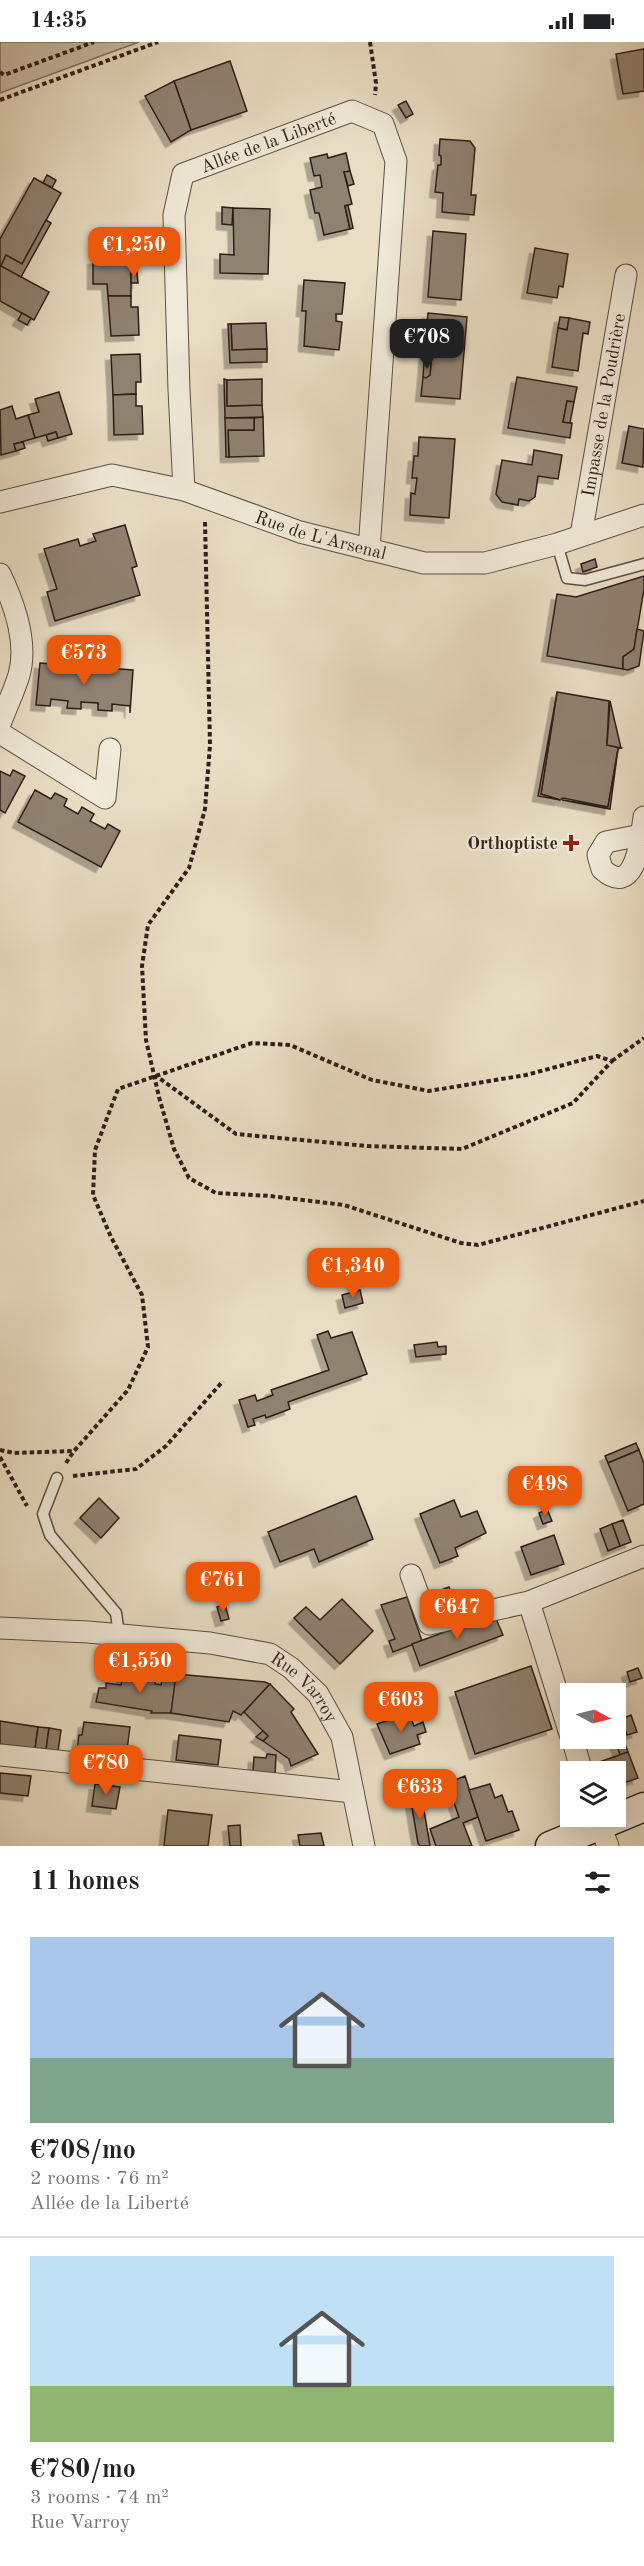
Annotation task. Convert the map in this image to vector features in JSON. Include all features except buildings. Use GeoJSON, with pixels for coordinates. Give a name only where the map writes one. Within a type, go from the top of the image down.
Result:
{"type":"FeatureCollection","features":[{"type":"Feature","properties":{"kind":"main road"},"geometry":{"type":"LineString","coordinates":[[550,1846],[601,1829],[644,1807]]}},
{"type":"Feature","properties":{"kind":"street","name":"Allée de la Liberté"},"geometry":{"type":"LineString","coordinates":[[184,490],[174,215],[183,174],[352,111],[372,119]]}},
{"type":"Feature","properties":{"kind":"street"},"geometry":{"type":"LineString","coordinates":[[369,550],[396,161],[383,123],[372,119]]}},
{"type":"Feature","properties":{"kind":"street","name":"Impasse de la Poudrière"},"geometry":{"type":"LineString","coordinates":[[581,535],[626,275]]}},
{"type":"Feature","properties":{"kind":"street","name":"Rue de L'Arsenal"},"geometry":{"type":"LineString","coordinates":[[0,502],[112,475],[184,490],[300,532],[424,563],[485,563],[557,544],[644,515]]}},
{"type":"Feature","properties":{"kind":"street"},"geometry":{"type":"LineString","coordinates":[[0,574],[9,593],[20,631],[20,673],[0,723]]}},
{"type":"Feature","properties":{"kind":"street"},"geometry":{"type":"LineString","coordinates":[[0,733],[105,798],[110,749]]}},
{"type":"Feature","properties":{"kind":"street"},"geometry":{"type":"LineString","coordinates":[[411,1575],[429,1624],[529,1602],[644,1556]]}},
{"type":"Feature","properties":{"kind":"street"},"geometry":{"type":"LineString","coordinates":[[529,1602],[560,1702]]}},
{"type":"Feature","properties":{"kind":"street","name":"Rue Varroy"},"geometry":{"type":"LineString","coordinates":[[0,1628],[210,1643],[270,1654],[291,1668],[318,1694],[342,1737],[364,1846]]}},
{"type":"Feature","properties":{"kind":"street"},"geometry":{"type":"LineString","coordinates":[[0,1755],[353,1792]]}},
{"type":"Feature","properties":{"kind":"lane"},"geometry":{"type":"LineString","coordinates":[[557,544],[567,578],[585,580],[644,564]]}},
{"type":"Feature","properties":{"kind":"lane"},"geometry":{"type":"LineString","coordinates":[[57,1478],[43,1514],[50,1535],[116,1613],[119,1635]]}},
{"type":"Feature","properties":{"kind":"path"},"geometry":{"type":"LineString","coordinates":[[0,72],[4,75],[93,42]]}},
{"type":"Feature","properties":{"kind":"path"},"geometry":{"type":"LineString","coordinates":[[0,100],[158,42]]}},
{"type":"Feature","properties":{"kind":"path"},"geometry":{"type":"LineString","coordinates":[[370,42],[376,83],[372,119]]}},
{"type":"Feature","properties":{"kind":"path"},"geometry":{"type":"LineString","coordinates":[[205,497],[210,745],[205,809],[189,867],[148,925],[142,966],[146,1041],[174,1149],[189,1178],[216,1193],[317,1200],[344,1205],[461,1243],[478,1245],[644,1202]]}},
{"type":"Feature","properties":{"kind":"path"},"geometry":{"type":"LineString","coordinates":[[155,1076],[236,1134],[367,1146],[462,1149],[573,1103],[612,1061],[644,1038]]}},
{"type":"Feature","properties":{"kind":"path"},"geometry":{"type":"LineString","coordinates":[[57,1478],[74,1451],[128,1390],[148,1347],[142,1295],[111,1237],[93,1195],[95,1150],[118,1089],[252,1043],[290,1045],[372,1080],[429,1091],[526,1076],[597,1056],[612,1061]]}},
{"type":"Feature","properties":{"kind":"path"},"geometry":{"type":"LineString","coordinates":[[57,1478],[136,1469],[166,1446],[223,1381]]}},
{"type":"Feature","properties":{"kind":"path"},"geometry":{"type":"LineString","coordinates":[[0,1450],[14,1453],[74,1451]]}},
{"type":"Feature","properties":{"kind":"path"},"geometry":{"type":"LineString","coordinates":[[0,1457],[37,1524],[50,1535]]}},
{"type":"Feature","properties":{"kind":"shaded area"},"geometry":{"type":"Polygon","coordinates":[[[0,42],[139,42],[0,93],[0,42]]]}},
{"type":"Feature","properties":{"kind":"place","name":"Orthoptiste"},"geometry":{"type":"Point","coordinates":[571,843]}}]}
